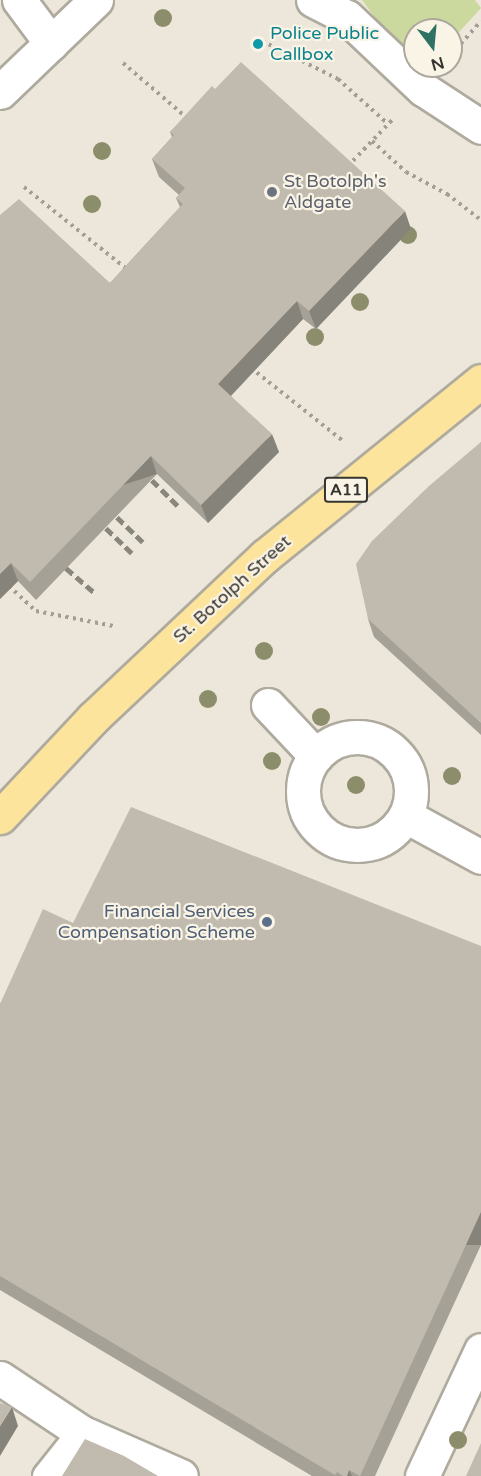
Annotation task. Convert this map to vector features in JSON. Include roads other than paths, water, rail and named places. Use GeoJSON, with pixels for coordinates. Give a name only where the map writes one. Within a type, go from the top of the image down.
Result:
{"type":"FeatureCollection","features":[{"type":"Feature","properties":{"kind":"main road","name":"St. Botolph Street"},"geometry":{"type":"LineString","coordinates":[[0,816],[93,718],[265,556],[481,381]]}},
{"type":"Feature","properties":{"kind":"street"},"geometry":{"type":"LineString","coordinates":[[19,0],[51,42]]}},
{"type":"Feature","properties":{"kind":"street"},"geometry":{"type":"LineString","coordinates":[[313,0],[348,17],[423,89],[481,127]]}},
{"type":"Feature","properties":{"kind":"street"},"geometry":{"type":"LineString","coordinates":[[0,92],[88,2]]}},
{"type":"Feature","properties":{"kind":"street"},"geometry":{"type":"LineString","coordinates":[[268,705],[316,756]]}},
{"type":"Feature","properties":{"kind":"street"},"geometry":{"type":"LineString","coordinates":[[346,737],[380,741],[395,751],[411,782],[414,820],[379,841],[342,844],[326,836],[312,822],[303,796],[306,769],[330,743],[346,737]]}},
{"type":"Feature","properties":{"kind":"street"},"geometry":{"type":"LineString","coordinates":[[414,820],[481,857]]}},
{"type":"Feature","properties":{"kind":"street"},"geometry":{"type":"LineString","coordinates":[[422,1476],[481,1350]]}},
{"type":"Feature","properties":{"kind":"street"},"geometry":{"type":"LineString","coordinates":[[0,1378],[81,1432],[181,1476]]}},
{"type":"Feature","properties":{"kind":"lane"},"geometry":{"type":"LineString","coordinates":[[46,1476],[81,1432]]}},
{"type":"Feature","properties":{"kind":"railway"},"geometry":{"type":"LineString","coordinates":[[152,480],[178,506]]}},
{"type":"Feature","properties":{"kind":"railway"},"geometry":{"type":"LineString","coordinates":[[117,517],[143,542]]}},
{"type":"Feature","properties":{"kind":"railway"},"geometry":{"type":"LineString","coordinates":[[106,528],[132,553]]}},
{"type":"Feature","properties":{"kind":"railway"},"geometry":{"type":"LineString","coordinates":[[66,568],[94,592]]}},
{"type":"Feature","properties":{"kind":"place","name":"Police Public Callbox"},"geometry":{"type":"Point","coordinates":[258,44]}},
{"type":"Feature","properties":{"kind":"place","name":"St Botolph's Aldgate"},"geometry":{"type":"Point","coordinates":[272,192]}},
{"type":"Feature","properties":{"kind":"place","name":"Financial Services Compensation Scheme"},"geometry":{"type":"Point","coordinates":[267,922]}}]}
